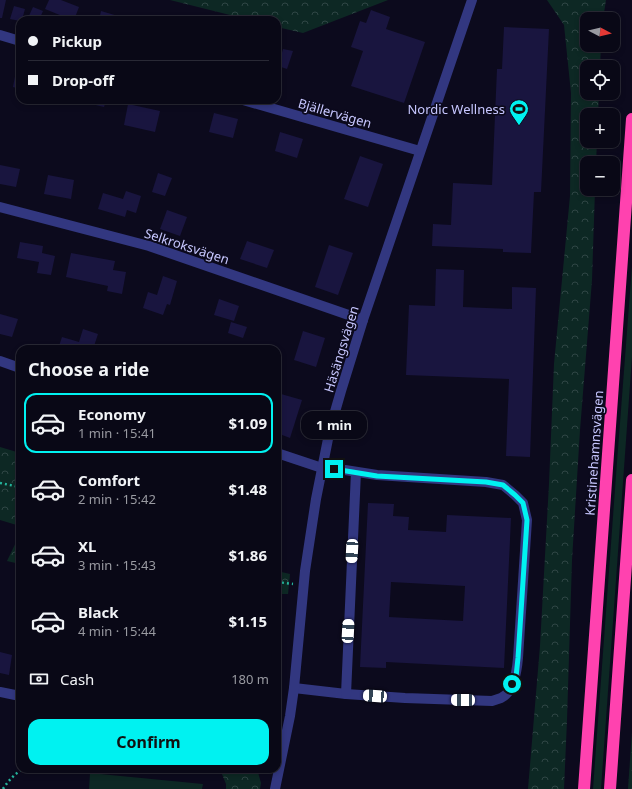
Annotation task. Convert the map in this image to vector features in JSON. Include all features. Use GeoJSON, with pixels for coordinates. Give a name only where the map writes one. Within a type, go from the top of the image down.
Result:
{"type":"FeatureCollection","features":[{"type":"Feature","properties":{"kind":"highway","name":"Kristinehamnsvägen"},"geometry":{"type":"LineString","coordinates":[[584,789],[632,119]]}},
{"type":"Feature","properties":{"kind":"highway"},"geometry":{"type":"LineString","coordinates":[[610,789],[632,480]]}},
{"type":"Feature","properties":{"kind":"street","name":"Häsängsvägen"},"geometry":{"type":"LineString","coordinates":[[281,744],[294,688],[305,571],[330,429],[363,320],[472,0]]}},
{"type":"Feature","properties":{"kind":"street"},"geometry":{"type":"LineString","coordinates":[[0,35],[16,40]]}},
{"type":"Feature","properties":{"kind":"street","name":"Bjällervägen"},"geometry":{"type":"LineString","coordinates":[[257,104],[420,151]]}},
{"type":"Feature","properties":{"kind":"street","name":"Selkroksvägen"},"geometry":{"type":"LineString","coordinates":[[0,207],[149,246],[363,320]]}},
{"type":"Feature","properties":{"kind":"street"},"geometry":{"type":"LineString","coordinates":[[0,361],[16,367]]}},
{"type":"Feature","properties":{"kind":"street"},"geometry":{"type":"LineString","coordinates":[[281,454],[322,468],[377,476],[486,482],[503,485],[523,503],[527,520],[516,677],[508,692],[502,698],[492,700],[405,698],[346,694],[294,688]]}},
{"type":"Feature","properties":{"kind":"street"},"geometry":{"type":"LineString","coordinates":[[346,694],[356,472]]}},
{"type":"Feature","properties":{"kind":"street"},"geometry":{"type":"LineString","coordinates":[[0,692],[16,695]]}},
{"type":"Feature","properties":{"kind":"street","name":"Häsängsvägen"},"geometry":{"type":"LineString","coordinates":[[275,789],[277,773]]}},
{"type":"Feature","properties":{"kind":"path"},"geometry":{"type":"LineString","coordinates":[[0,482],[16,486]]}},
{"type":"Feature","properties":{"kind":"path"},"geometry":{"type":"LineString","coordinates":[[281,582],[304,585]]}},
{"type":"Feature","properties":{"kind":"path"},"geometry":{"type":"LineString","coordinates":[[3,789],[17,773]]}},
{"type":"Feature","properties":{"kind":"green space"},"geometry":{"type":"Polygon","coordinates":[[[170,0],[388,0],[303,33],[281,28],[281,16],[234,16],[170,0]]]}},
{"type":"Feature","properties":{"kind":"green space"},"geometry":{"type":"Polygon","coordinates":[[[547,0],[606,0],[604,12],[580,12],[580,52],[601,52],[600,60],[580,60],[580,100],[599,100],[598,108],[580,108],[580,148],[597,148],[596,156],[580,156],[580,196],[595,196],[592,280],[580,430],[572,560],[564,789],[528,789],[540,646],[554,364],[570,196],[571,93],[564,25],[547,0]]]}},
{"type":"Feature","properties":{"kind":"green space"},"geometry":{"type":"Polygon","coordinates":[[[632,266],[632,357],[601,789],[593,789],[617,462],[632,266]]]}},
{"type":"Feature","properties":{"kind":"green space"},"geometry":{"type":"Polygon","coordinates":[[[0,447],[16,452],[16,525],[0,520],[0,447]]]}},
{"type":"Feature","properties":{"kind":"green space"},"geometry":{"type":"Polygon","coordinates":[[[16,542],[16,563],[7,561],[16,542]]]}},
{"type":"Feature","properties":{"kind":"green space"},"geometry":{"type":"Polygon","coordinates":[[[281,572],[290,574],[288,594],[281,594],[281,572]]]}},
{"type":"Feature","properties":{"kind":"green space"},"geometry":{"type":"Polygon","coordinates":[[[632,732],[632,789],[628,789],[632,732]]]}},
{"type":"Feature","properties":{"kind":"green space"},"geometry":{"type":"Polygon","coordinates":[[[90,773],[203,784],[202,789],[89,789],[90,773]]]}},
{"type":"Feature","properties":{"kind":"green space"},"geometry":{"type":"Polygon","coordinates":[[[222,773],[258,773],[261,783],[260,789],[226,789],[226,784],[222,773]]]}},
{"type":"Feature","properties":{"kind":"building"},"geometry":{"type":"Polygon","coordinates":[[[0,0],[6,0],[2,18],[0,18],[0,0]]]}},
{"type":"Feature","properties":{"kind":"building"},"geometry":{"type":"Polygon","coordinates":[[[49,0],[61,0],[79,7],[76,16],[62,16],[45,9],[49,0]]]}},
{"type":"Feature","properties":{"kind":"building"},"geometry":{"type":"Polygon","coordinates":[[[14,6],[25,9],[23,16],[16,16],[16,20],[10,19],[14,6]]]}},
{"type":"Feature","properties":{"kind":"building"},"geometry":{"type":"Polygon","coordinates":[[[33,7],[43,11],[41,16],[29,16],[33,7]]]}},
{"type":"Feature","properties":{"kind":"building"},"geometry":{"type":"Polygon","coordinates":[[[371,10],[390,17],[386,29],[425,42],[404,103],[351,86],[363,51],[351,47],[360,21],[366,23],[371,10]]]}},
{"type":"Feature","properties":{"kind":"building"},"geometry":{"type":"Polygon","coordinates":[[[101,11],[118,16],[100,16],[101,11]]]}},
{"type":"Feature","properties":{"kind":"building","name":"Nordic Wellness"},"geometry":{"type":"Polygon","coordinates":[[[504,27],[549,29],[541,192],[534,192],[531,253],[503,252],[503,249],[432,246],[433,224],[451,225],[453,183],[492,185],[497,69],[502,69],[504,27]]]}},
{"type":"Feature","properties":{"kind":"building"},"geometry":{"type":"Polygon","coordinates":[[[283,49],[293,51],[287,69],[281,67],[281,56],[283,49]]]}},
{"type":"Feature","properties":{"kind":"building"},"geometry":{"type":"Polygon","coordinates":[[[16,71],[16,88],[13,87],[16,71]]]}},
{"type":"Feature","properties":{"kind":"building"},"geometry":{"type":"Polygon","coordinates":[[[92,104],[105,104],[104,107],[92,104]]]}},
{"type":"Feature","properties":{"kind":"building"},"geometry":{"type":"Polygon","coordinates":[[[128,104],[160,111],[155,132],[124,125],[128,104]]]}},
{"type":"Feature","properties":{"kind":"building"},"geometry":{"type":"Polygon","coordinates":[[[214,113],[238,119],[233,138],[209,132],[214,113]]]}},
{"type":"Feature","properties":{"kind":"building"},"geometry":{"type":"Polygon","coordinates":[[[280,132],[303,139],[297,158],[275,151],[280,132]]]}},
{"type":"Feature","properties":{"kind":"building"},"geometry":{"type":"Polygon","coordinates":[[[360,156],[383,164],[368,207],[344,199],[360,156]]]}},
{"type":"Feature","properties":{"kind":"building"},"geometry":{"type":"Polygon","coordinates":[[[0,165],[20,169],[16,187],[0,184],[0,165]]]}},
{"type":"Feature","properties":{"kind":"building"},"geometry":{"type":"Polygon","coordinates":[[[158,173],[172,178],[165,196],[152,192],[158,173]]]}},
{"type":"Feature","properties":{"kind":"building"},"geometry":{"type":"Polygon","coordinates":[[[48,175],[74,180],[71,199],[44,194],[48,175]]]}},
{"type":"Feature","properties":{"kind":"building"},"geometry":{"type":"Polygon","coordinates":[[[126,191],[141,196],[136,213],[127,210],[125,217],[98,209],[103,193],[123,199],[126,191]]]}},
{"type":"Feature","properties":{"kind":"building"},"geometry":{"type":"Polygon","coordinates":[[[167,210],[187,217],[180,236],[160,229],[167,210]]]}},
{"type":"Feature","properties":{"kind":"building"},"geometry":{"type":"Polygon","coordinates":[[[247,241],[274,250],[267,268],[240,259],[247,241]]]}},
{"type":"Feature","properties":{"kind":"building"},"geometry":{"type":"Polygon","coordinates":[[[20,242],[43,246],[42,253],[55,256],[51,275],[37,273],[39,262],[17,258],[20,242]]]}},
{"type":"Feature","properties":{"kind":"building"},"geometry":{"type":"Polygon","coordinates":[[[329,245],[353,253],[338,295],[315,287],[329,245]]]}},
{"type":"Feature","properties":{"kind":"building"},"geometry":{"type":"Polygon","coordinates":[[[71,253],[115,261],[113,270],[126,272],[122,294],[107,291],[108,286],[66,277],[71,253]]]}},
{"type":"Feature","properties":{"kind":"building"},"geometry":{"type":"Polygon","coordinates":[[[436,269],[464,270],[463,307],[512,309],[512,287],[536,288],[530,457],[506,456],[509,379],[406,375],[409,305],[435,306],[436,269]]]}},
{"type":"Feature","properties":{"kind":"building"},"geometry":{"type":"Polygon","coordinates":[[[163,276],[177,281],[170,305],[167,304],[163,315],[143,308],[148,292],[157,295],[163,276]]]}},
{"type":"Feature","properties":{"kind":"building"},"geometry":{"type":"Polygon","coordinates":[[[219,299],[239,306],[234,321],[214,315],[219,299]]]}},
{"type":"Feature","properties":{"kind":"building"},"geometry":{"type":"Polygon","coordinates":[[[0,314],[18,319],[12,337],[0,334],[0,314]]]}},
{"type":"Feature","properties":{"kind":"building"},"geometry":{"type":"Polygon","coordinates":[[[231,322],[247,327],[243,338],[228,333],[231,322]]]}},
{"type":"Feature","properties":{"kind":"building"},"geometry":{"type":"Polygon","coordinates":[[[83,329],[98,334],[94,345],[59,345],[62,337],[79,342],[83,329]]]}},
{"type":"Feature","properties":{"kind":"building"},"geometry":{"type":"Polygon","coordinates":[[[303,331],[325,338],[316,367],[294,360],[303,331]]]}},
{"type":"Feature","properties":{"kind":"building"},"geometry":{"type":"Polygon","coordinates":[[[281,394],[302,400],[290,438],[281,435],[281,394]]]}},
{"type":"Feature","properties":{"kind":"building"},"geometry":{"type":"Polygon","coordinates":[[[368,503],[394,504],[393,516],[409,517],[408,530],[446,532],[447,515],[511,518],[504,668],[386,662],[386,668],[360,667],[368,503]],[[391,582],[389,617],[463,621],[465,586],[391,582]]]}},
{"type":"Feature","properties":{"kind":"building"},"geometry":{"type":"Polygon","coordinates":[[[0,652],[12,655],[9,675],[0,673],[0,652]]]}},
{"type":"Feature","properties":{"kind":"place","name":"Nordic Wellness"},"geometry":{"type":"Point","coordinates":[519,126]}},
{"type":"Feature","properties":{"kind":"route"},"geometry":{"type":"LineString","coordinates":[[334,469],[377,476],[486,482],[503,485],[523,503],[527,520],[518,658],[516,677],[512,684]]}}]}
